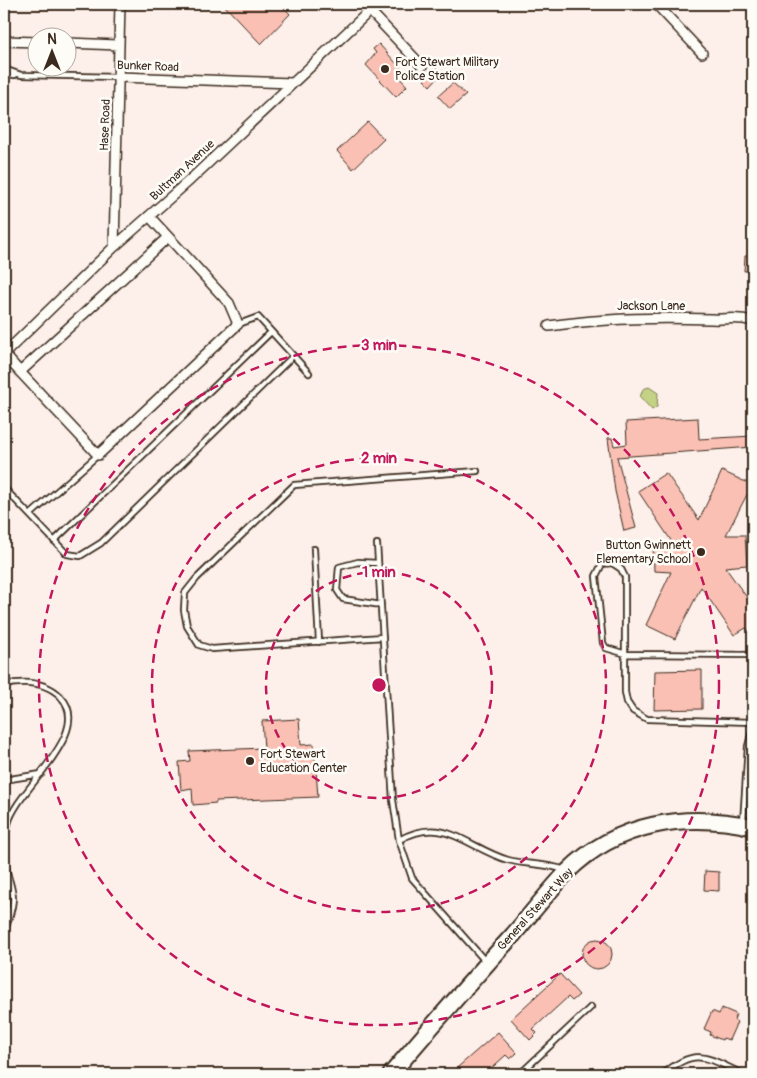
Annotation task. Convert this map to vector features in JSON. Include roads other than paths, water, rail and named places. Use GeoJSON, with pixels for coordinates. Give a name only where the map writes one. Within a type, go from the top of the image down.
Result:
{"type":"FeatureCollection","features":[{"type":"Feature","properties":{"kind":"main road","name":"General Stewart Way"},"geometry":{"type":"LineString","coordinates":[[391,1074],[568,871],[600,847],[618,836],[646,826],[689,820],[748,825]]}},
{"type":"Feature","properties":{"kind":"street","name":"Hase Road"},"geometry":{"type":"LineString","coordinates":[[114,247],[120,4]]}},
{"type":"Feature","properties":{"kind":"street","name":"Bultman Avenue"},"geometry":{"type":"LineString","coordinates":[[4,354],[114,247],[378,4]]}},
{"type":"Feature","properties":{"kind":"street"},"geometry":{"type":"LineString","coordinates":[[656,4],[702,53]]}},
{"type":"Feature","properties":{"kind":"street"},"geometry":{"type":"LineString","coordinates":[[370,11],[422,66]]}},
{"type":"Feature","properties":{"kind":"street"},"geometry":{"type":"LineString","coordinates":[[4,41],[28,42]]}},
{"type":"Feature","properties":{"kind":"street"},"geometry":{"type":"LineString","coordinates":[[78,43],[118,45]]}},
{"type":"Feature","properties":{"kind":"street","name":"Bunker Road"},"geometry":{"type":"LineString","coordinates":[[119,77],[293,83]]}},
{"type":"Feature","properties":{"kind":"street"},"geometry":{"type":"LineString","coordinates":[[4,354],[98,455],[238,324],[229,304],[149,216]]}},
{"type":"Feature","properties":{"kind":"street"},"geometry":{"type":"LineString","coordinates":[[20,372],[168,236]]}},
{"type":"Feature","properties":{"kind":"street","name":"Jackson Lane"},"geometry":{"type":"LineString","coordinates":[[549,326],[610,318],[664,317],[715,319],[736,316],[753,321]]}},
{"type":"Feature","properties":{"kind":"lane","name":"Bunker Road"},"geometry":{"type":"LineString","coordinates":[[4,69],[21,75],[119,77]]}},
{"type":"Feature","properties":{"kind":"lane"},"geometry":{"type":"LineString","coordinates":[[4,74],[21,75]]}},
{"type":"Feature","properties":{"kind":"lane"},"geometry":{"type":"LineString","coordinates":[[238,324],[258,317],[292,357],[309,373]]}},
{"type":"Feature","properties":{"kind":"lane"},"geometry":{"type":"LineString","coordinates":[[54,541],[271,332]]}},
{"type":"Feature","properties":{"kind":"lane"},"geometry":{"type":"LineString","coordinates":[[4,488],[66,554],[80,556],[101,543],[292,357]]}},
{"type":"Feature","properties":{"kind":"lane"},"geometry":{"type":"LineString","coordinates":[[30,515],[98,455]]}},
{"type":"Feature","properties":{"kind":"lane"},"geometry":{"type":"LineString","coordinates":[[382,637],[212,650],[199,645],[187,626],[184,610],[185,593],[197,578],[294,485],[477,471]]}},
{"type":"Feature","properties":{"kind":"lane"},"geometry":{"type":"LineString","coordinates":[[377,544],[393,800],[399,840],[412,878],[487,962]]}},
{"type":"Feature","properties":{"kind":"lane"},"geometry":{"type":"LineString","coordinates":[[314,549],[319,642]]}},
{"type":"Feature","properties":{"kind":"lane"},"geometry":{"type":"LineString","coordinates":[[378,563],[358,562],[339,567],[337,590],[343,599],[380,605]]}},
{"type":"Feature","properties":{"kind":"lane"},"geometry":{"type":"LineString","coordinates":[[753,655],[626,654],[606,648],[603,643],[596,576],[602,564],[612,563],[621,569],[625,577],[626,654],[627,702],[639,716],[647,719],[753,722]]}},
{"type":"Feature","properties":{"kind":"lane"},"geometry":{"type":"LineString","coordinates":[[4,684],[26,681],[52,688],[64,700],[70,712],[66,737],[41,774],[20,798],[9,822],[5,862],[13,898],[10,916],[4,932]]}},
{"type":"Feature","properties":{"kind":"lane"},"geometry":{"type":"LineString","coordinates":[[748,825],[748,746],[753,728]]}},
{"type":"Feature","properties":{"kind":"lane"},"geometry":{"type":"LineString","coordinates":[[4,780],[41,774]]}},
{"type":"Feature","properties":{"kind":"lane"},"geometry":{"type":"LineString","coordinates":[[399,840],[426,830],[447,832],[510,861],[557,867],[568,871]]}},
{"type":"Feature","properties":{"kind":"lane"},"geometry":{"type":"LineString","coordinates":[[520,1074],[591,1007]]}},
{"type":"Feature","properties":{"kind":"lane"},"geometry":{"type":"LineString","coordinates":[[662,1074],[693,1056],[704,1057],[743,1074]]}},
{"type":"Feature","properties":{"kind":"place","name":"Fort Stewart Military Police Station"},"geometry":{"type":"Point","coordinates":[385,69]}},
{"type":"Feature","properties":{"kind":"place","name":"Button Gwinnett Elementary School"},"geometry":{"type":"Point","coordinates":[701,552]}},
{"type":"Feature","properties":{"kind":"place","name":"Fort Stewart Education Center"},"geometry":{"type":"Point","coordinates":[250,761]}}]}
